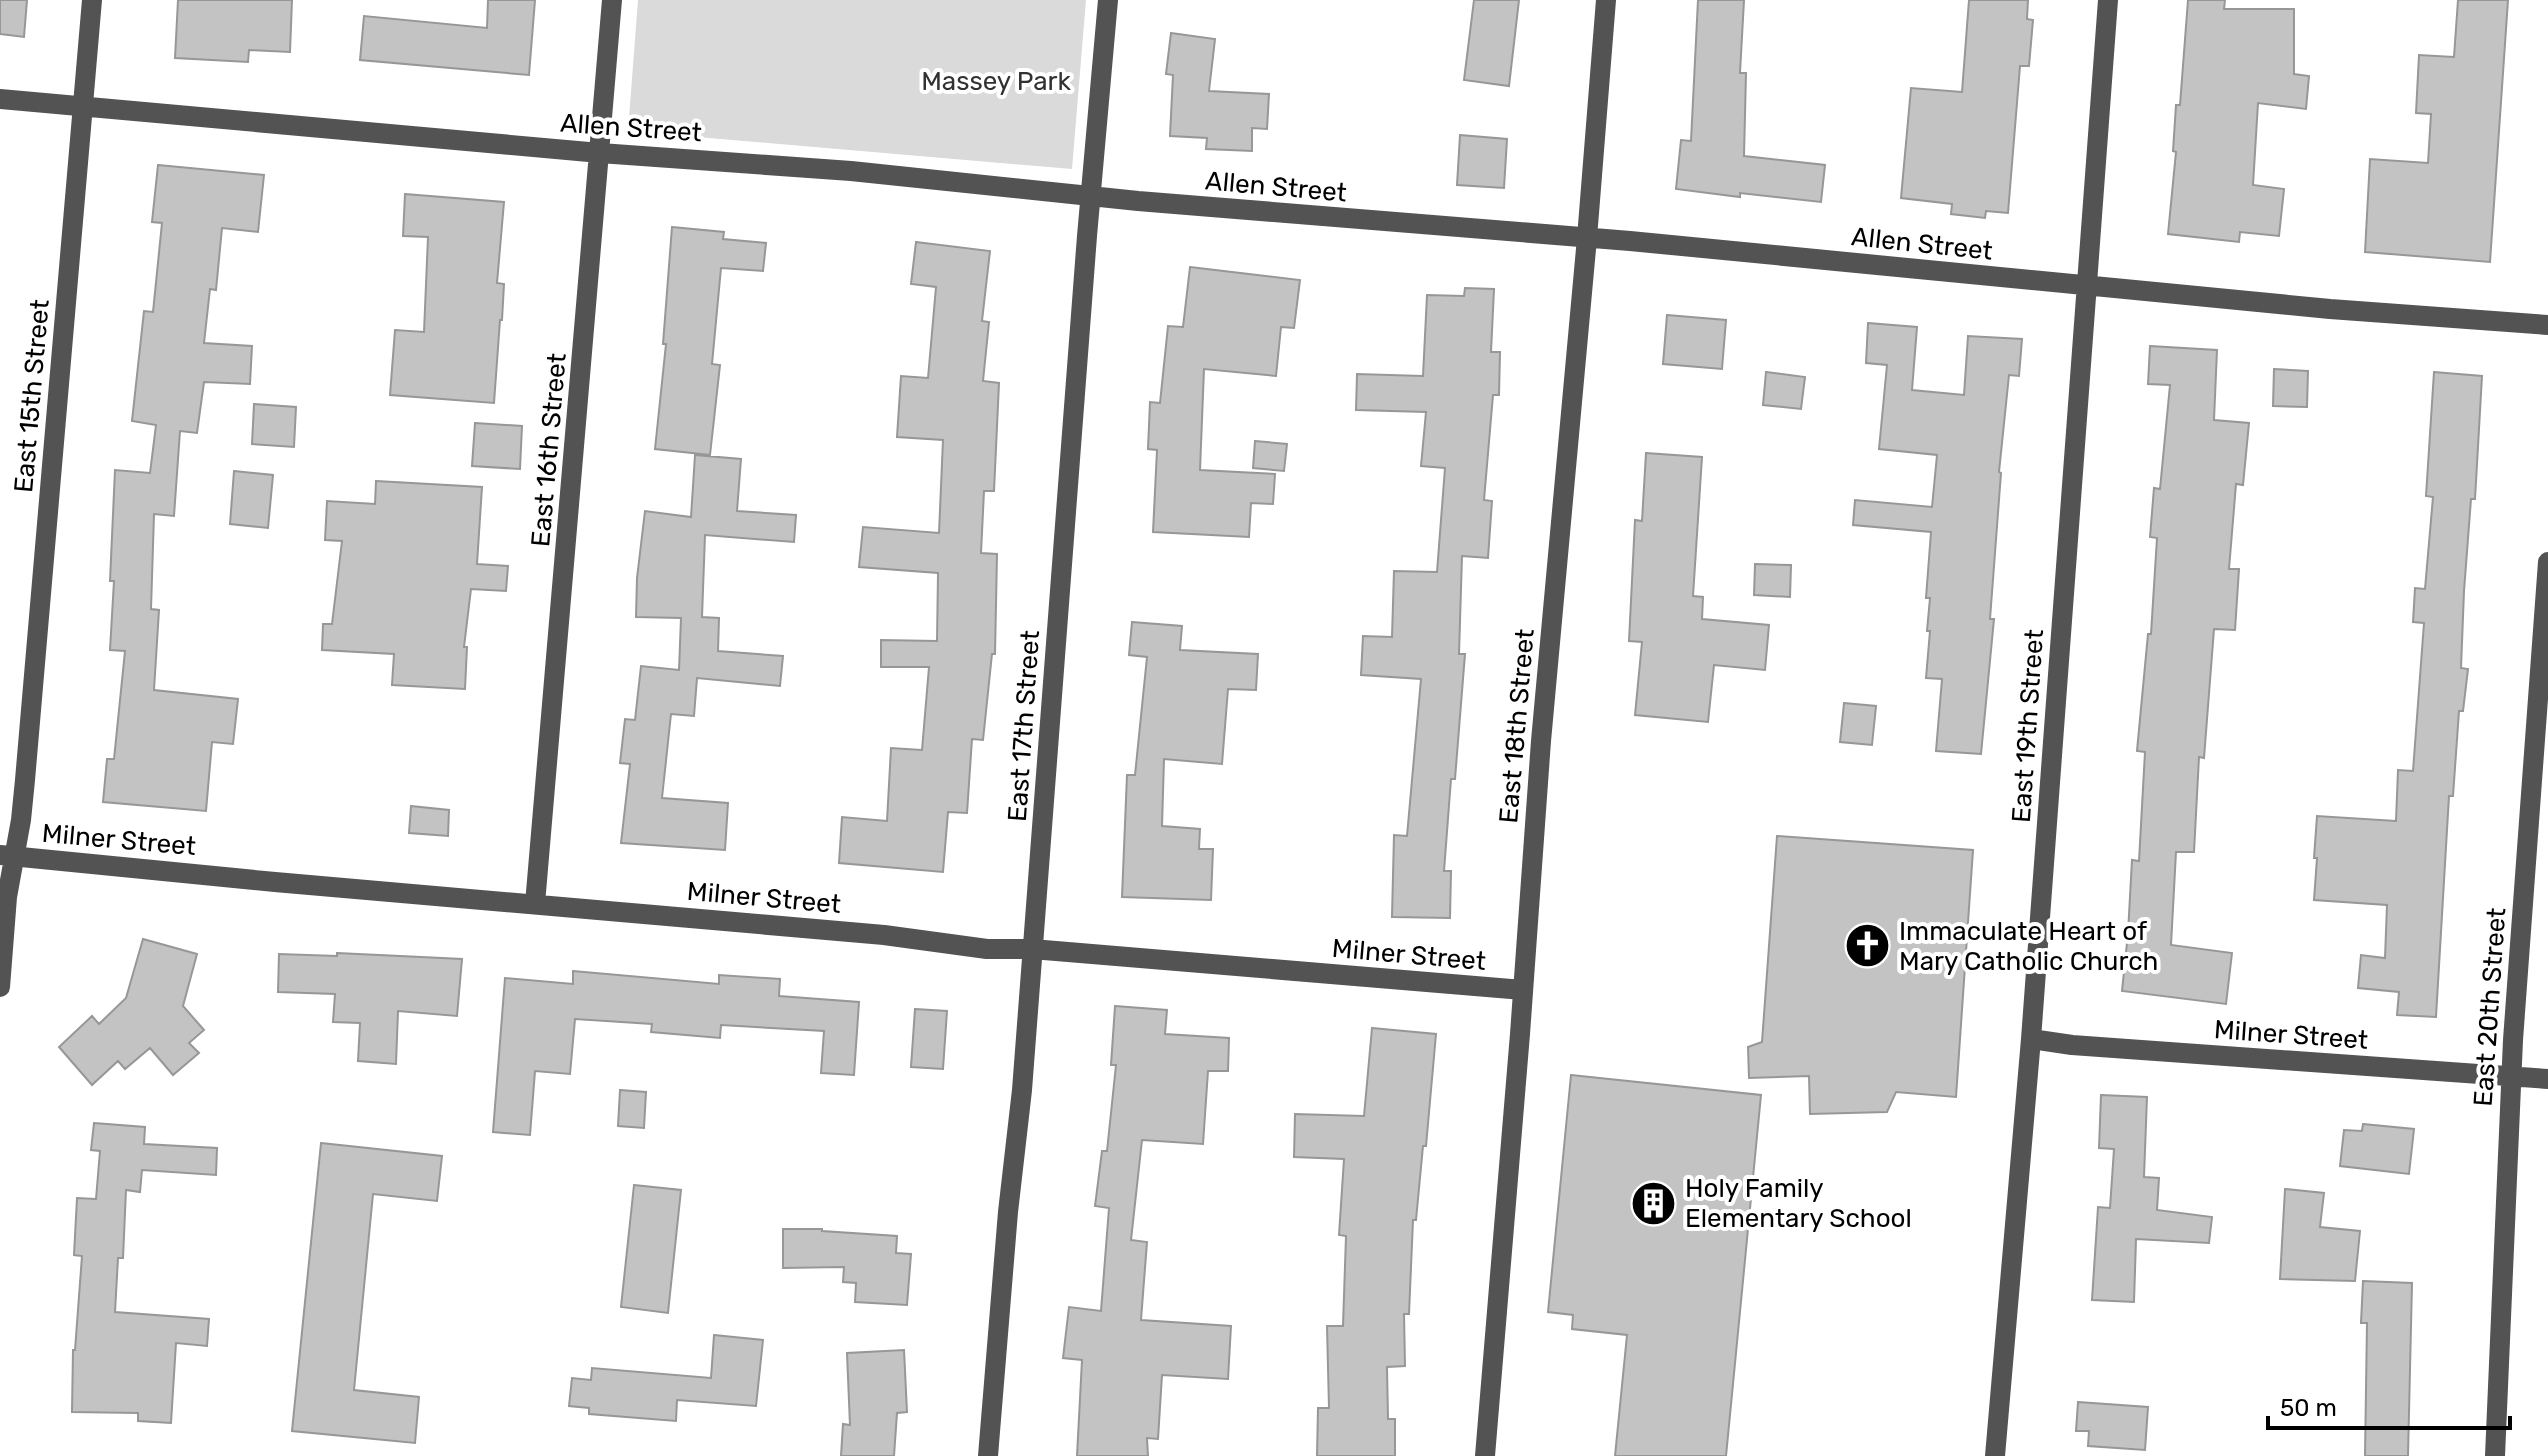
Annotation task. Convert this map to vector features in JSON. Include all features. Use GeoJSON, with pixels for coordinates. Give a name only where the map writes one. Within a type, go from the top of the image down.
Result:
{"type":"FeatureCollection","features":[{"type":"Feature","properties":{"kind":"street","name":"East 15th Street"},"geometry":{"type":"LineString","coordinates":[[0,987],[7,855],[21,820],[92,0]]}},
{"type":"Feature","properties":{"kind":"street","name":"East 16th Street"},"geometry":{"type":"LineString","coordinates":[[535,904],[612,0]]}},
{"type":"Feature","properties":{"kind":"street","name":"East 17th Street"},"geometry":{"type":"LineString","coordinates":[[988,1456],[1108,0]]}},
{"type":"Feature","properties":{"kind":"street","name":"East 18th Street"},"geometry":{"type":"LineString","coordinates":[[1485,1456],[1541,741],[1606,0]]}},
{"type":"Feature","properties":{"kind":"street","name":"East 19th Street"},"geometry":{"type":"LineString","coordinates":[[1995,1456],[2031,1039],[2108,0]]}},
{"type":"Feature","properties":{"kind":"street","name":"Allen Street"},"geometry":{"type":"LineString","coordinates":[[0,99],[600,153],[851,171],[1338,219],[1587,238],[2330,309],[2548,325]]}},
{"type":"Feature","properties":{"kind":"street","name":"East 20th Street"},"geometry":{"type":"LineString","coordinates":[[2495,1456],[2511,1076],[2548,562]]}},
{"type":"Feature","properties":{"kind":"street","name":"Milner Street"},"geometry":{"type":"LineString","coordinates":[[7,855],[884,935],[987,949],[1032,949],[1523,990]]}},
{"type":"Feature","properties":{"kind":"street","name":"Milner Street"},"geometry":{"type":"LineString","coordinates":[[2031,1039],[2102,1047],[2548,1079]]}},
{"type":"Feature","properties":{"kind":"green space","name":"Massey Park"},"geometry":{"type":"Polygon","coordinates":[[[638,0],[1086,0],[1072,169],[628,131],[638,0]]]}},
{"type":"Feature","properties":{"kind":"building"},"geometry":{"type":"Polygon","coordinates":[[[0,0],[27,0],[24,37],[0,34],[0,0]]]}},
{"type":"Feature","properties":{"kind":"building"},"geometry":{"type":"Polygon","coordinates":[[[178,0],[292,0],[290,52],[249,50],[248,62],[175,58],[178,0]]]}},
{"type":"Feature","properties":{"kind":"building"},"geometry":{"type":"Polygon","coordinates":[[[488,0],[535,0],[529,75],[360,60],[364,16],[487,28],[488,0]]]}},
{"type":"Feature","properties":{"kind":"building"},"geometry":{"type":"Polygon","coordinates":[[[1474,0],[1519,0],[1509,86],[1464,80],[1474,0]]]}},
{"type":"Feature","properties":{"kind":"building"},"geometry":{"type":"Polygon","coordinates":[[[1698,0],[1744,0],[1740,73],[1746,73],[1744,156],[1825,165],[1821,202],[1676,189],[1681,140],[1691,141],[1698,0]]]}},
{"type":"Feature","properties":{"kind":"building"},"geometry":{"type":"Polygon","coordinates":[[[1969,0],[2028,0],[2027,19],[2033,20],[2029,66],[2020,66],[2008,213],[1986,211],[1985,218],[1951,214],[1952,204],[1901,198],[1911,88],[1962,92],[1969,0]]]}},
{"type":"Feature","properties":{"kind":"building"},"geometry":{"type":"Polygon","coordinates":[[[2188,0],[2225,0],[2224,9],[2294,9],[2294,74],[2309,76],[2306,109],[2258,103],[2253,185],[2284,189],[2279,236],[2240,232],[2239,242],[2168,234],[2176,152],[2173,151],[2176,105],[2180,105],[2188,0]]]}},
{"type":"Feature","properties":{"kind":"building"},"geometry":{"type":"Polygon","coordinates":[[[2458,0],[2508,0],[2490,262],[2365,252],[2370,159],[2428,163],[2431,114],[2416,113],[2419,55],[2454,57],[2458,0]]]}},
{"type":"Feature","properties":{"kind":"building"},"geometry":{"type":"Polygon","coordinates":[[[1171,33],[1215,39],[1209,91],[1269,94],[1267,129],[1252,128],[1252,151],[1206,149],[1207,138],[1170,136],[1173,75],[1166,74],[1171,33]]]}},
{"type":"Feature","properties":{"kind":"building"},"geometry":{"type":"Polygon","coordinates":[[[1460,135],[1507,139],[1504,188],[1457,185],[1460,135]]]}},
{"type":"Feature","properties":{"kind":"building"},"geometry":{"type":"Polygon","coordinates":[[[158,165],[264,175],[258,232],[222,228],[216,290],[210,289],[204,343],[252,346],[250,384],[204,382],[197,433],[180,431],[174,516],[154,514],[151,609],[159,610],[154,690],[238,699],[233,744],[212,742],[206,811],[103,802],[107,759],[114,759],[125,651],[110,650],[115,470],[150,473],[156,425],[132,421],[144,311],[153,312],[162,223],[152,222],[158,165]]]}},
{"type":"Feature","properties":{"kind":"building"},"geometry":{"type":"Polygon","coordinates":[[[405,194],[504,202],[497,283],[504,284],[494,403],[390,395],[395,330],[424,332],[428,237],[403,236],[405,194]]]}},
{"type":"Feature","properties":{"kind":"building"},"geometry":{"type":"Polygon","coordinates":[[[672,227],[724,232],[723,239],[766,243],[763,271],[721,268],[712,364],[720,365],[710,455],[655,449],[666,344],[663,344],[672,227]]]}},
{"type":"Feature","properties":{"kind":"building"},"geometry":{"type":"Polygon","coordinates":[[[916,242],[990,251],[982,321],[989,322],[983,381],[999,383],[994,491],[984,491],[981,553],[997,554],[995,654],[992,654],[983,740],[972,739],[967,813],[948,812],[943,872],[839,863],[842,817],[887,821],[891,748],[922,750],[929,667],[881,667],[881,640],[937,641],[938,573],[859,567],[863,527],[939,533],[943,440],[897,437],[901,376],[928,378],[936,287],[911,284],[916,242]]]}},
{"type":"Feature","properties":{"kind":"building"},"geometry":{"type":"Polygon","coordinates":[[[1190,267],[1300,280],[1294,328],[1281,327],[1276,376],[1204,369],[1200,470],[1275,474],[1273,504],[1251,503],[1249,537],[1153,532],[1157,450],[1148,449],[1150,402],[1160,403],[1168,326],[1183,327],[1190,267]]]}},
{"type":"Feature","properties":{"kind":"building"},"geometry":{"type":"Polygon","coordinates":[[[1465,288],[1494,289],[1491,352],[1500,352],[1499,395],[1493,395],[1484,500],[1492,501],[1488,558],[1462,556],[1459,654],[1465,654],[1444,871],[1451,871],[1450,918],[1392,917],[1394,835],[1407,836],[1421,679],[1361,675],[1363,636],[1392,637],[1394,571],[1437,572],[1445,468],[1421,466],[1426,412],[1356,410],[1357,374],[1423,376],[1427,295],[1464,296],[1465,288]]]}},
{"type":"Feature","properties":{"kind":"building"},"geometry":{"type":"Polygon","coordinates":[[[1667,315],[1726,320],[1722,369],[1663,364],[1667,315]]]}},
{"type":"Feature","properties":{"kind":"building"},"geometry":{"type":"Polygon","coordinates":[[[1868,323],[1917,327],[1912,390],[1964,395],[1968,336],[2022,339],[2019,376],[2009,375],[1999,472],[1990,619],[1994,619],[1981,754],[1936,751],[1942,679],[1926,678],[1930,598],[1926,598],[1931,532],[1853,525],[1855,500],[1932,507],[1937,455],[1879,449],[1887,365],[1866,363],[1868,323]]]}},
{"type":"Feature","properties":{"kind":"building"},"geometry":{"type":"Polygon","coordinates":[[[2150,346],[2217,350],[2214,420],[2249,423],[2243,485],[2236,484],[2229,569],[2239,569],[2235,630],[2214,629],[2204,758],[2199,757],[2194,852],[2176,852],[2171,945],[2232,953],[2226,1004],[2122,991],[2132,860],[2139,861],[2145,752],[2137,751],[2148,634],[2151,634],[2157,538],[2150,537],[2154,488],[2160,489],[2170,385],[2148,384],[2150,346]]]}},
{"type":"Feature","properties":{"kind":"building"},"geometry":{"type":"Polygon","coordinates":[[[2274,369],[2308,371],[2307,407],[2273,406],[2274,369]]]}},
{"type":"Feature","properties":{"kind":"building"},"geometry":{"type":"Polygon","coordinates":[[[1766,372],[1805,377],[1801,409],[1763,405],[1766,372]]]}},
{"type":"Feature","properties":{"kind":"building"},"geometry":{"type":"Polygon","coordinates":[[[2434,372],[2482,376],[2475,499],[2471,499],[2464,591],[2461,668],[2468,669],[2463,711],[2459,711],[2453,796],[2449,796],[2436,1017],[2397,1015],[2399,992],[2358,988],[2361,955],[2385,958],[2387,905],[2314,900],[2317,816],[2396,821],[2398,770],[2413,771],[2424,623],[2413,622],[2415,588],[2425,589],[2433,497],[2426,496],[2434,372]]]}},
{"type":"Feature","properties":{"kind":"building"},"geometry":{"type":"Polygon","coordinates":[[[254,404],[296,407],[294,447],[252,444],[254,404]]]}},
{"type":"Feature","properties":{"kind":"building"},"geometry":{"type":"Polygon","coordinates":[[[475,423],[522,426],[520,469],[472,466],[475,423]]]}},
{"type":"Feature","properties":{"kind":"building"},"geometry":{"type":"Polygon","coordinates":[[[1255,441],[1287,444],[1284,471],[1253,468],[1255,441]]]}},
{"type":"Feature","properties":{"kind":"building"},"geometry":{"type":"Polygon","coordinates":[[[1646,453],[1702,457],[1693,596],[1703,597],[1702,619],[1769,625],[1765,670],[1714,665],[1708,722],[1635,715],[1642,642],[1629,641],[1635,520],[1642,521],[1646,453]]]}},
{"type":"Feature","properties":{"kind":"building"},"geometry":{"type":"Polygon","coordinates":[[[695,455],[741,459],[737,511],[796,515],[794,542],[705,535],[702,617],[719,618],[718,651],[783,656],[780,686],[697,678],[694,716],[671,714],[662,798],[728,803],[725,850],[621,843],[630,764],[620,763],[625,719],[635,720],[641,666],[679,670],[681,618],[636,617],[645,511],[691,517],[695,455]]]}},
{"type":"Feature","properties":{"kind":"building"},"geometry":{"type":"Polygon","coordinates":[[[234,471],[273,475],[268,528],[230,524],[234,471]]]}},
{"type":"Feature","properties":{"kind":"building"},"geometry":{"type":"Polygon","coordinates":[[[376,481],[482,487],[477,564],[508,566],[506,591],[471,589],[464,647],[467,647],[465,689],[392,685],[394,654],[322,650],[323,624],[332,624],[342,541],[325,540],[327,501],[375,504],[376,481]]]}},
{"type":"Feature","properties":{"kind":"building"},"geometry":{"type":"Polygon","coordinates":[[[1755,564],[1791,565],[1790,597],[1754,595],[1755,564]]]}},
{"type":"Feature","properties":{"kind":"building"},"geometry":{"type":"Polygon","coordinates":[[[1132,622],[1182,626],[1180,650],[1258,654],[1256,690],[1228,689],[1222,764],[1164,759],[1162,826],[1200,829],[1199,849],[1213,849],[1211,900],[1122,897],[1127,775],[1135,775],[1147,657],[1129,655],[1132,622]]]}},
{"type":"Feature","properties":{"kind":"building"},"geometry":{"type":"Polygon","coordinates":[[[1844,703],[1876,706],[1872,745],[1840,742],[1844,703]]]}},
{"type":"Feature","properties":{"kind":"building"},"geometry":{"type":"Polygon","coordinates":[[[411,806],[449,810],[448,836],[409,833],[411,806]]]}},
{"type":"Feature","properties":{"kind":"building","name":"Immaculate Heart of Mary Catholic Church"},"geometry":{"type":"Polygon","coordinates":[[[1777,836],[1973,850],[1956,1097],[1896,1092],[1887,1112],[1810,1114],[1809,1076],[1749,1078],[1748,1047],[1762,1042],[1777,836]]]}},
{"type":"Feature","properties":{"kind":"building"},"geometry":{"type":"Polygon","coordinates":[[[143,939],[197,954],[183,1006],[204,1030],[189,1043],[199,1053],[173,1075],[150,1048],[125,1069],[118,1061],[92,1085],[59,1047],[92,1016],[99,1024],[126,998],[143,939]]]}},
{"type":"Feature","properties":{"kind":"building"},"geometry":{"type":"Polygon","coordinates":[[[337,953],[462,959],[457,1016],[398,1011],[396,1064],[358,1061],[360,1023],[333,1022],[335,994],[278,992],[279,954],[337,956],[337,953]]]}},
{"type":"Feature","properties":{"kind":"building"},"geometry":{"type":"Polygon","coordinates":[[[573,971],[719,984],[719,975],[780,979],[779,996],[859,1002],[854,1075],[821,1073],[824,1031],[721,1025],[720,1038],[651,1032],[652,1024],[575,1019],[570,1074],[535,1071],[530,1135],[493,1132],[505,978],[573,984],[573,971]]]}},
{"type":"Feature","properties":{"kind":"building"},"geometry":{"type":"Polygon","coordinates":[[[1115,1006],[1167,1010],[1165,1034],[1229,1038],[1228,1071],[1208,1071],[1203,1144],[1142,1140],[1131,1240],[1147,1242],[1141,1320],[1231,1326],[1228,1379],[1162,1375],[1158,1439],[1147,1438],[1148,1456],[1077,1456],[1082,1360],[1063,1358],[1069,1307],[1101,1311],[1109,1208],[1095,1206],[1102,1151],[1107,1151],[1116,1065],[1111,1065],[1115,1006]]]}},
{"type":"Feature","properties":{"kind":"building"},"geometry":{"type":"Polygon","coordinates":[[[915,1009],[947,1011],[943,1069],[911,1067],[915,1009]]]}},
{"type":"Feature","properties":{"kind":"building"},"geometry":{"type":"Polygon","coordinates":[[[1372,1028],[1436,1034],[1426,1146],[1423,1146],[1416,1220],[1413,1220],[1409,1314],[1404,1314],[1405,1366],[1387,1367],[1388,1419],[1395,1419],[1395,1456],[1317,1456],[1318,1408],[1329,1408],[1327,1326],[1343,1326],[1346,1236],[1339,1235],[1344,1159],[1294,1157],[1295,1114],[1364,1116],[1372,1028]]]}},
{"type":"Feature","properties":{"kind":"building","name":"Holy Family Elementary School"},"geometry":{"type":"Polygon","coordinates":[[[1571,1075],[1761,1095],[1726,1456],[1615,1456],[1627,1335],[1572,1329],[1573,1315],[1548,1312],[1571,1075]]]}},
{"type":"Feature","properties":{"kind":"building"},"geometry":{"type":"Polygon","coordinates":[[[620,1090],[646,1092],[644,1128],[618,1126],[620,1090]]]}},
{"type":"Feature","properties":{"kind":"building"},"geometry":{"type":"Polygon","coordinates":[[[2101,1095],[2147,1097],[2144,1177],[2159,1178],[2157,1210],[2212,1217],[2209,1243],[2136,1239],[2134,1302],[2092,1300],[2098,1207],[2110,1208],[2114,1149],[2099,1148],[2101,1095]]]}},
{"type":"Feature","properties":{"kind":"building"},"geometry":{"type":"Polygon","coordinates":[[[94,1123],[145,1127],[144,1144],[217,1148],[216,1175],[142,1170],[140,1192],[126,1190],[123,1258],[118,1258],[115,1312],[209,1319],[207,1346],[176,1343],[171,1423],[138,1421],[138,1413],[72,1412],[73,1350],[82,1256],[74,1255],[77,1198],[96,1199],[100,1151],[91,1150],[94,1123]]]}},
{"type":"Feature","properties":{"kind":"building"},"geometry":{"type":"Polygon","coordinates":[[[2363,1124],[2414,1129],[2409,1174],[2340,1166],[2344,1130],[2362,1131],[2363,1124]]]}},
{"type":"Feature","properties":{"kind":"building"},"geometry":{"type":"Polygon","coordinates":[[[321,1143],[442,1156],[437,1201],[373,1194],[354,1390],[419,1397],[415,1443],[292,1431],[321,1143]]]}},
{"type":"Feature","properties":{"kind":"building"},"geometry":{"type":"Polygon","coordinates":[[[634,1185],[681,1190],[668,1313],[621,1307],[634,1185]]]}},
{"type":"Feature","properties":{"kind":"building"},"geometry":{"type":"Polygon","coordinates":[[[2285,1189],[2324,1193],[2320,1227],[2360,1231],[2355,1281],[2280,1279],[2285,1189]]]}},
{"type":"Feature","properties":{"kind":"building"},"geometry":{"type":"Polygon","coordinates":[[[783,1229],[897,1236],[896,1253],[911,1254],[907,1305],[855,1302],[856,1283],[843,1282],[844,1267],[783,1268],[783,1229]]]}},
{"type":"Feature","properties":{"kind":"building"},"geometry":{"type":"Polygon","coordinates":[[[2363,1281],[2412,1283],[2408,1456],[2365,1456],[2367,1323],[2361,1323],[2363,1281]]]}},
{"type":"Feature","properties":{"kind":"building"},"geometry":{"type":"Polygon","coordinates":[[[714,1335],[763,1340],[756,1406],[677,1400],[676,1421],[589,1414],[589,1408],[569,1406],[572,1378],[591,1380],[592,1368],[711,1378],[714,1335]]]}},
{"type":"Feature","properties":{"kind":"building"},"geometry":{"type":"Polygon","coordinates":[[[904,1350],[907,1412],[897,1413],[894,1456],[841,1456],[843,1424],[850,1425],[847,1353],[904,1350]]]}},
{"type":"Feature","properties":{"kind":"building"},"geometry":{"type":"Polygon","coordinates":[[[2078,1402],[2148,1407],[2145,1450],[2088,1446],[2089,1431],[2076,1431],[2078,1402]]]}},
{"type":"Feature","properties":{"kind":"place","name":"Immaculate Heart of Mary Catholic Church"},"geometry":{"type":"Point","coordinates":[1868,946]}},
{"type":"Feature","properties":{"kind":"place","name":"Holy Family Elementary School"},"geometry":{"type":"Point","coordinates":[1654,1203]}}]}
